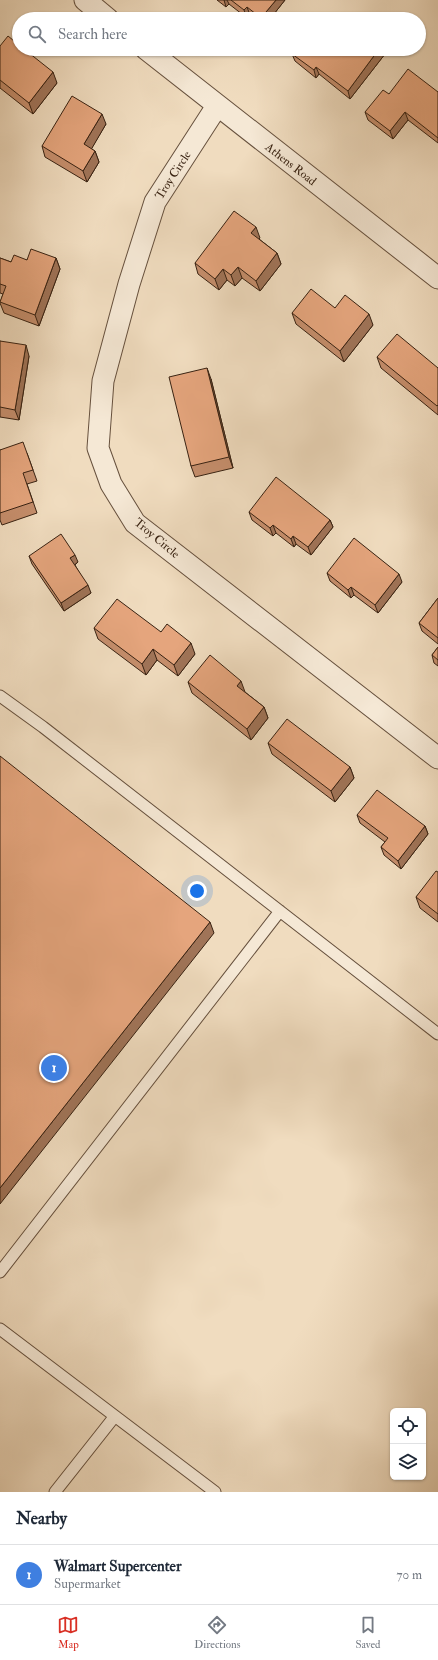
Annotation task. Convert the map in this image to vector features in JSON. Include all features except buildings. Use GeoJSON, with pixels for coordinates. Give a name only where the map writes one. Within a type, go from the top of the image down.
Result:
{"type":"FeatureCollection","features":[{"type":"Feature","properties":{"kind":"street"},"geometry":{"type":"LineString","coordinates":[[85,0],[100,12]]}},
{"type":"Feature","properties":{"kind":"street","name":"Athens Road"},"geometry":{"type":"LineString","coordinates":[[155,56],[438,278]]}},
{"type":"Feature","properties":{"kind":"street","name":"Troy Circle"},"geometry":{"type":"LineString","coordinates":[[217,106],[155,202],[129,284],[103,381],[98,448],[111,484],[135,523],[438,758]]}},
{"type":"Feature","properties":{"kind":"lane"},"geometry":{"type":"LineString","coordinates":[[0,696],[43,727],[438,1034]]}},
{"type":"Feature","properties":{"kind":"lane"},"geometry":{"type":"LineString","coordinates":[[0,1272],[280,911]]}},
{"type":"Feature","properties":{"kind":"lane"},"geometry":{"type":"LineString","coordinates":[[0,1329],[215,1492]]}},
{"type":"Feature","properties":{"kind":"lane"},"geometry":{"type":"LineString","coordinates":[[55,1492],[115,1416]]}},
{"type":"Feature","properties":{"kind":"place","name":"Walmart Supercenter"},"geometry":{"type":"Point","coordinates":[54,1068]}}]}
